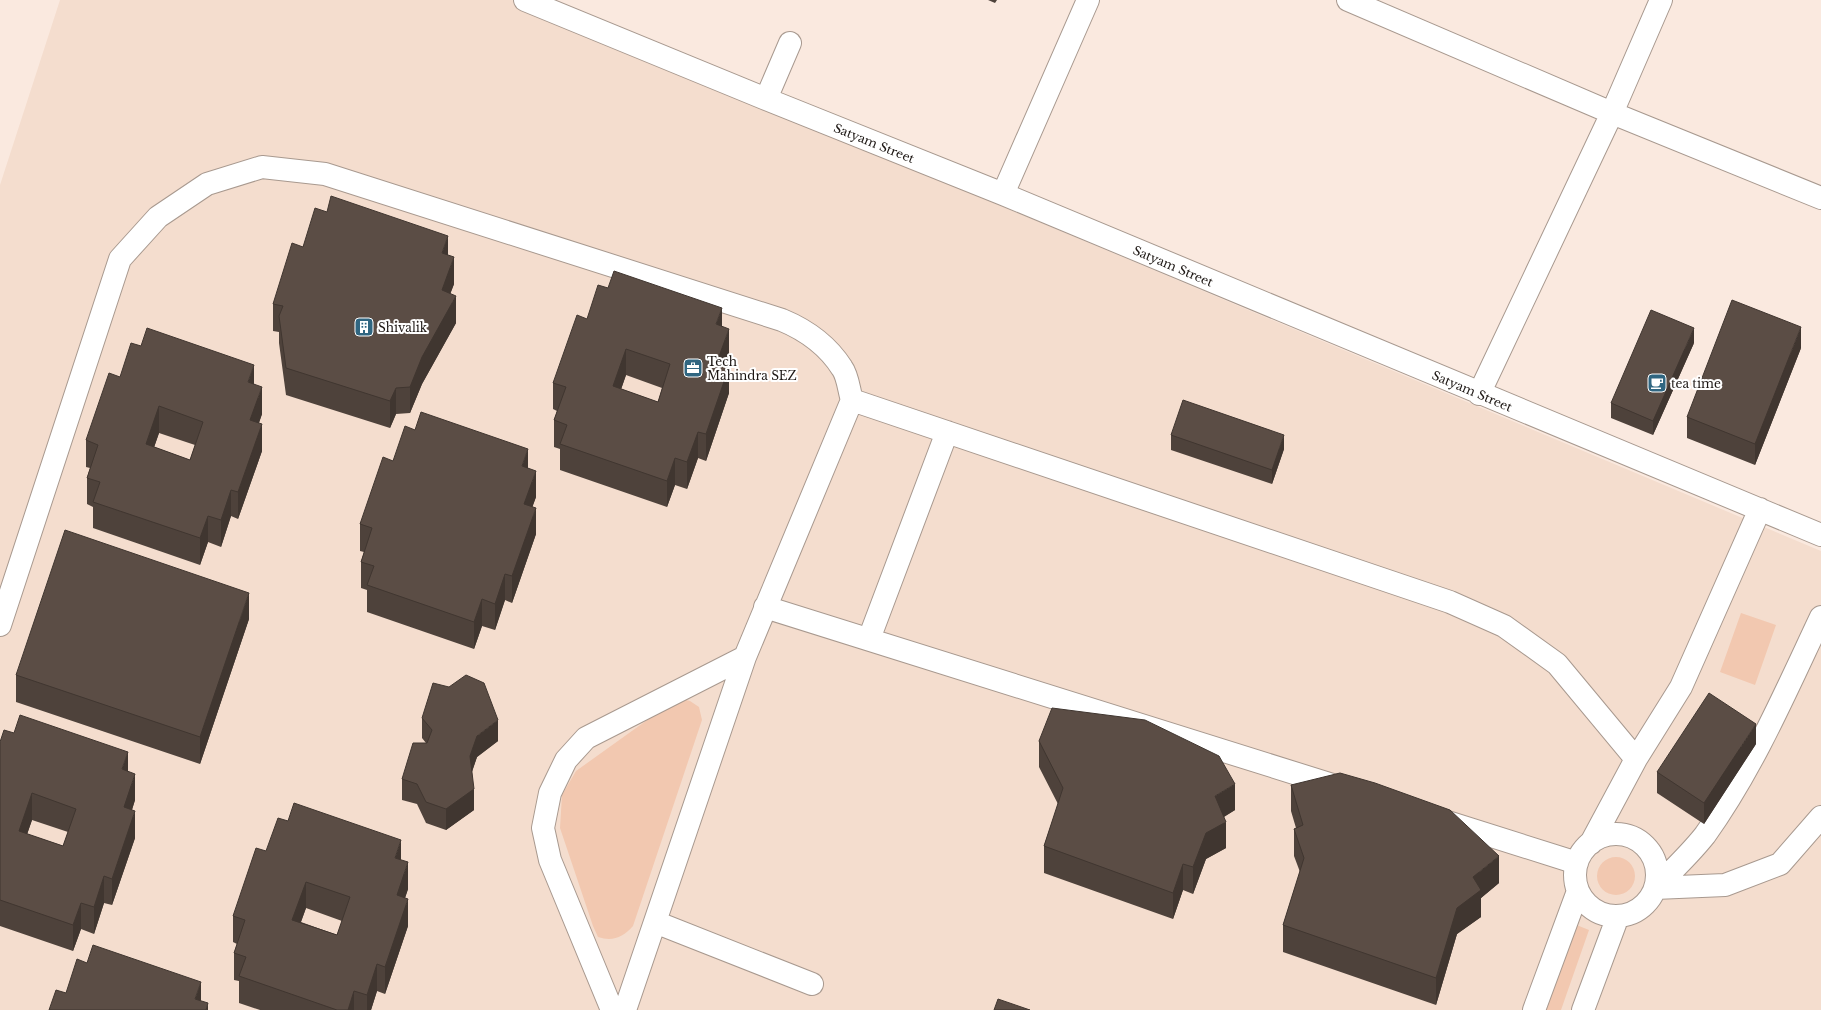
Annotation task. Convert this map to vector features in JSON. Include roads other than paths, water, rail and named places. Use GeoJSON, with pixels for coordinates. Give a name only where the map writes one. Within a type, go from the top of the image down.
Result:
{"type":"FeatureCollection","features":[{"type":"Feature","properties":{"kind":"street","name":"Satyam Street"},"geometry":{"type":"LineString","coordinates":[[525,0],[1003,194],[1479,394],[1821,534]]}},
{"type":"Feature","properties":{"kind":"street"},"geometry":{"type":"LineString","coordinates":[[1003,194],[1088,0]]}},
{"type":"Feature","properties":{"kind":"street"},"geometry":{"type":"LineString","coordinates":[[1348,0],[1612,113],[1821,198]]}},
{"type":"Feature","properties":{"kind":"street"},"geometry":{"type":"LineString","coordinates":[[1479,394],[1612,113],[1661,0]]}},
{"type":"Feature","properties":{"kind":"street"},"geometry":{"type":"LineString","coordinates":[[766,99],[790,43]]}},
{"type":"Feature","properties":{"kind":"street"},"geometry":{"type":"LineString","coordinates":[[0,625],[120,259],[158,217],[207,184],[262,167],[325,174],[782,320],[802,329],[825,348],[843,369],[852,400],[745,657],[625,1010]]}},
{"type":"Feature","properties":{"kind":"street"},"geometry":{"type":"LineString","coordinates":[[852,400],[1450,602],[1504,626],[1557,664],[1636,759]]}},
{"type":"Feature","properties":{"kind":"street"},"geometry":{"type":"LineString","coordinates":[[868,639],[947,432]]}},
{"type":"Feature","properties":{"kind":"street"},"geometry":{"type":"LineString","coordinates":[[1591,843],[1604,836],[1619,834],[1633,838],[1646,846],[1654,859],[1657,874],[1655,888],[1649,900],[1641,908],[1630,914],[1618,916],[1605,915],[1594,910],[1585,902],[1578,891],[1575,877],[1577,863],[1583,852],[1591,843],[1636,759],[1681,687],[1760,509]]}},
{"type":"Feature","properties":{"kind":"street"},"geometry":{"type":"LineString","coordinates":[[766,607],[1364,795]]}},
{"type":"Feature","properties":{"kind":"street"},"geometry":{"type":"LineString","coordinates":[[1655,888],[1693,850],[1705,834],[1751,762],[1821,617]]}},
{"type":"Feature","properties":{"kind":"street"},"geometry":{"type":"LineString","coordinates":[[612,1010],[550,860],[543,828],[550,793],[566,760],[586,738],[745,657]]}},
{"type":"Feature","properties":{"kind":"street"},"geometry":{"type":"LineString","coordinates":[[1425,815],[1577,863]]}},
{"type":"Feature","properties":{"kind":"street"},"geometry":{"type":"LineString","coordinates":[[1655,888],[1725,885],[1780,864],[1821,816]]}},
{"type":"Feature","properties":{"kind":"street"},"geometry":{"type":"LineString","coordinates":[[1534,1010],[1578,891]]}},
{"type":"Feature","properties":{"kind":"street"},"geometry":{"type":"LineString","coordinates":[[1583,1010],[1618,916]]}},
{"type":"Feature","properties":{"kind":"street"},"geometry":{"type":"LineString","coordinates":[[655,922],[812,984]]}},
{"type":"Feature","properties":{"kind":"place","name":"Shivalik"},"geometry":{"type":"Point","coordinates":[364,327]}},
{"type":"Feature","properties":{"kind":"place","name":"Tech Mahindra SEZ"},"geometry":{"type":"Point","coordinates":[693,368]}},
{"type":"Feature","properties":{"kind":"place","name":"tea time"},"geometry":{"type":"Point","coordinates":[1657,383]}}]}
